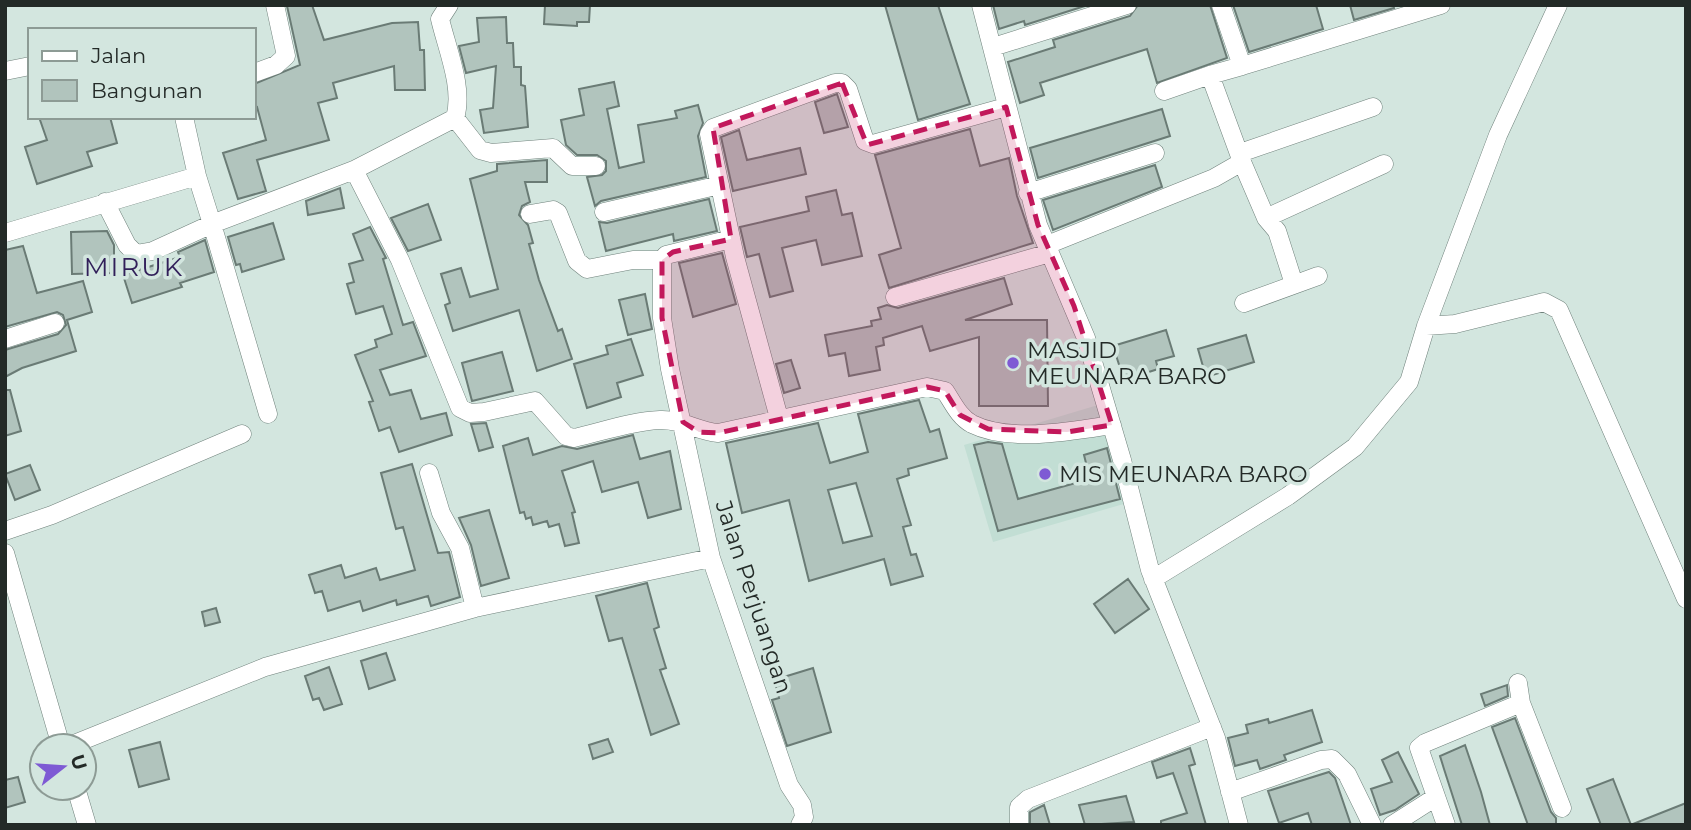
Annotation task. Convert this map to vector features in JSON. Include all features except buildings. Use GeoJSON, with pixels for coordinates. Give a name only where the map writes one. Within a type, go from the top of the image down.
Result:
{"type":"FeatureCollection","features":[{"type":"Feature","properties":{"kind":"street"},"geometry":{"type":"LineString","coordinates":[[256,72],[276,65],[285,56],[275,5]]}},
{"type":"Feature","properties":{"kind":"street"},"geometry":{"type":"LineString","coordinates":[[105,202],[127,245],[136,254],[153,251],[212,224],[354,170],[455,118],[459,106],[457,90],[440,19],[449,5]]}},
{"type":"Feature","properties":{"kind":"street"},"geometry":{"type":"LineString","coordinates":[[981,5],[1028,193],[1086,338],[1149,567],[1212,727],[1239,825]]}},
{"type":"Feature","properties":{"kind":"street"},"geometry":{"type":"LineString","coordinates":[[993,47],[1127,5]]}},
{"type":"Feature","properties":{"kind":"street"},"geometry":{"type":"LineString","coordinates":[[1221,5],[1242,66]]}},
{"type":"Feature","properties":{"kind":"street"},"geometry":{"type":"LineString","coordinates":[[1164,91],[1441,5]]}},
{"type":"Feature","properties":{"kind":"street"},"geometry":{"type":"LineString","coordinates":[[1149,567],[1288,496],[1355,447],[1409,382],[1426,326],[1498,135],[1558,5]]}},
{"type":"Feature","properties":{"kind":"street"},"geometry":{"type":"LineString","coordinates":[[5,71],[28,66]]}},
{"type":"Feature","properties":{"kind":"street"},"geometry":{"type":"LineString","coordinates":[[1210,75],[1266,218],[1277,231],[1294,284]]}},
{"type":"Feature","properties":{"kind":"street"},"geometry":{"type":"LineString","coordinates":[[779,418],[731,239],[709,134],[713,128],[835,83],[842,83],[848,89],[865,141],[873,144],[1006,107]]}},
{"type":"Feature","properties":{"kind":"street"},"geometry":{"type":"LineString","coordinates":[[895,297],[1049,249],[1214,178],[1241,157],[1373,107]]}},
{"type":"Feature","properties":{"kind":"street"},"geometry":{"type":"LineString","coordinates":[[455,118],[480,150],[491,153],[553,148],[572,166],[596,166]]}},
{"type":"Feature","properties":{"kind":"street"},"geometry":{"type":"LineString","coordinates":[[184,119],[197,176],[268,414]]}},
{"type":"Feature","properties":{"kind":"street"},"geometry":{"type":"LineString","coordinates":[[1028,193],[1155,153]]}},
{"type":"Feature","properties":{"kind":"street"},"geometry":{"type":"LineString","coordinates":[[1266,218],[1384,164]]}},
{"type":"Feature","properties":{"kind":"street"},"geometry":{"type":"LineString","coordinates":[[354,170],[400,260],[460,408],[470,413],[534,401],[566,436],[574,438],[660,419],[683,422],[699,432],[718,433],[927,387],[945,391],[960,415],[971,424],[988,429],[1020,433],[1067,432],[1112,425]]}},
{"type":"Feature","properties":{"kind":"street"},"geometry":{"type":"LineString","coordinates":[[5,233],[197,176]]}},
{"type":"Feature","properties":{"kind":"street"},"geometry":{"type":"LineString","coordinates":[[604,212],[720,185]]}},
{"type":"Feature","properties":{"kind":"street"},"geometry":{"type":"LineString","coordinates":[[530,214],[553,210],[558,213],[577,261],[587,269],[632,260],[662,260],[673,251],[731,239]]}},
{"type":"Feature","properties":{"kind":"street","name":"Jalan Perjuangan"},"geometry":{"type":"LineString","coordinates":[[662,260],[662,318],[683,422],[688,464],[711,558],[789,785],[802,805],[804,817],[800,825]]}},
{"type":"Feature","properties":{"kind":"street"},"geometry":{"type":"LineString","coordinates":[[1244,303],[1318,276]]}},
{"type":"Feature","properties":{"kind":"street"},"geometry":{"type":"LineString","coordinates":[[1426,326],[1455,324],[1544,302],[1559,310],[1686,599]]}},
{"type":"Feature","properties":{"kind":"street"},"geometry":{"type":"LineString","coordinates":[[5,339],[55,323]]}},
{"type":"Feature","properties":{"kind":"street"},"geometry":{"type":"LineString","coordinates":[[5,531],[242,434]]}},
{"type":"Feature","properties":{"kind":"street"},"geometry":{"type":"LineString","coordinates":[[429,473],[441,513],[460,548],[475,608]]}},
{"type":"Feature","properties":{"kind":"street"},"geometry":{"type":"LineString","coordinates":[[5,553],[57,732]]}},
{"type":"Feature","properties":{"kind":"street"},"geometry":{"type":"LineString","coordinates":[[98,734],[265,667],[475,608],[711,558]]}},
{"type":"Feature","properties":{"kind":"street"},"geometry":{"type":"LineString","coordinates":[[1518,683],[1521,703],[1562,808]]}},
{"type":"Feature","properties":{"kind":"street"},"geometry":{"type":"LineString","coordinates":[[1446,825],[1419,748],[1425,743],[1521,703]]}},
{"type":"Feature","properties":{"kind":"street"},"geometry":{"type":"LineString","coordinates":[[1019,825],[1019,807],[1028,799],[1212,727]]}},
{"type":"Feature","properties":{"kind":"street"},"geometry":{"type":"LineString","coordinates":[[1230,792],[1321,760],[1332,759],[1347,774],[1372,825]]}},
{"type":"Feature","properties":{"kind":"street"},"geometry":{"type":"LineString","coordinates":[[1392,825],[1436,797]]}},
{"type":"Feature","properties":{"kind":"street"},"geometry":{"type":"LineString","coordinates":[[80,802],[87,825]]}},
{"type":"Feature","properties":{"kind":"highlighted area"},"geometry":{"type":"Polygon","coordinates":[[[842,83],[867,145],[1006,107],[1038,225],[1074,306],[1112,425],[1067,432],[988,429],[960,415],[945,391],[927,387],[718,433],[699,432],[683,422],[662,318],[662,260],[673,252],[731,239],[713,128],[842,83]]]}},
{"type":"Feature","properties":{"kind":"shaded area","name":"MIS MEUNARA BARO"},"geometry":{"type":"Polygon","coordinates":[[[1098,405],[1127,503],[993,542],[964,445],[1098,405]]]}},
{"type":"Feature","properties":{"kind":"place","name":"MASJID MEUNARA BARO"},"geometry":{"type":"Point","coordinates":[1013,363]}},
{"type":"Feature","properties":{"kind":"place","name":"MIS MEUNARA BARO"},"geometry":{"type":"Point","coordinates":[1045,474]}},
{"type":"Feature","properties":{"kind":"district","name":"MIRUK"},"geometry":{"type":"Point","coordinates":[134,267]}}]}
